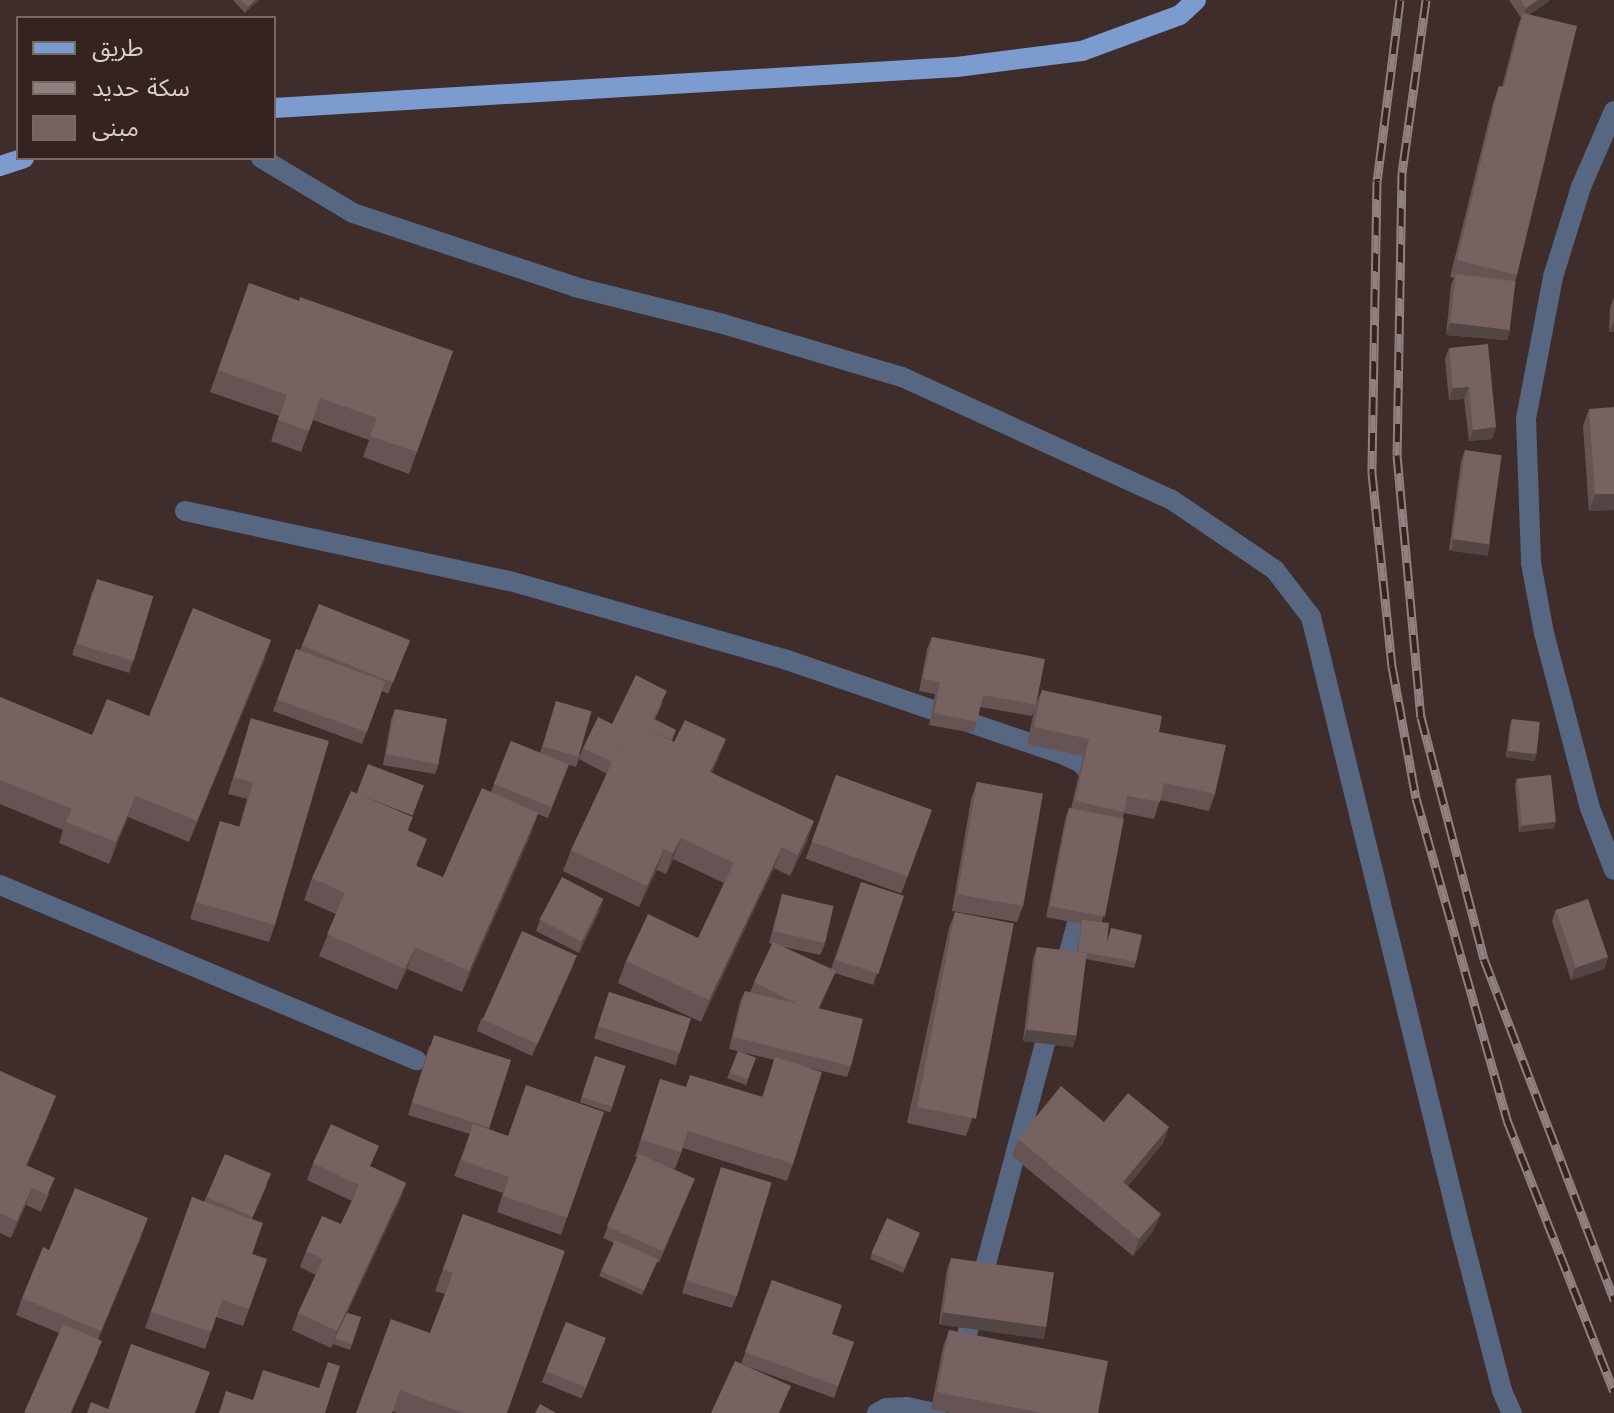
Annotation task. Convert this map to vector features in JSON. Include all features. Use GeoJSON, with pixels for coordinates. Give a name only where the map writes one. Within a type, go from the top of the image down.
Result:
{"type":"FeatureCollection","features":[{"type":"Feature","properties":{"kind":"main road"},"geometry":{"type":"LineString","coordinates":[[276,108],[957,67],[1082,51],[1180,15],[1196,0]]}},
{"type":"Feature","properties":{"kind":"street"},"geometry":{"type":"LineString","coordinates":[[1614,111],[1581,187],[1553,277],[1526,418],[1531,563],[1544,633],[1590,808],[1614,870]]}},
{"type":"Feature","properties":{"kind":"street"},"geometry":{"type":"LineString","coordinates":[[264,160],[353,213],[575,287],[723,324],[902,377],[1172,500],[1275,570],[1311,617],[1461,1232],[1502,1391],[1512,1413]]}},
{"type":"Feature","properties":{"kind":"street"},"geometry":{"type":"LineString","coordinates":[[185,511],[510,581],[787,660],[1073,759],[1094,774],[1103,798]]}},
{"type":"Feature","properties":{"kind":"street"},"geometry":{"type":"LineString","coordinates":[[960,1413],[958,1390],[961,1357],[1087,883]]}},
{"type":"Feature","properties":{"kind":"street"},"geometry":{"type":"LineString","coordinates":[[0,885],[417,1060]]}},
{"type":"Feature","properties":{"kind":"street"},"geometry":{"type":"LineString","coordinates":[[877,1413],[886,1408],[907,1407],[936,1413]]}},
{"type":"Feature","properties":{"kind":"building"},"geometry":{"type":"Polygon","coordinates":[[[241,0],[255,0],[248,7],[241,0]]]}},
{"type":"Feature","properties":{"kind":"building"},"geometry":{"type":"Polygon","coordinates":[[[1521,0],[1538,0],[1526,8],[1521,0]]]}},
{"type":"Feature","properties":{"kind":"building"},"geometry":{"type":"Polygon","coordinates":[[[1523,13],[1577,26],[1517,275],[1457,260],[1499,86],[1504,87],[1523,13]]]}},
{"type":"Feature","properties":{"kind":"building"},"geometry":{"type":"Polygon","coordinates":[[[1456,274],[1516,281],[1510,330],[1450,323],[1456,274]]]}},
{"type":"Feature","properties":{"kind":"building"},"geometry":{"type":"Polygon","coordinates":[[[249,283],[299,301],[300,297],[453,351],[417,452],[370,436],[377,418],[320,398],[309,431],[278,420],[287,395],[218,370],[249,283]]]}},
{"type":"Feature","properties":{"kind":"building"},"geometry":{"type":"Polygon","coordinates":[[[1488,344],[1496,427],[1473,430],[1469,387],[1453,388],[1449,348],[1488,344]]]}},
{"type":"Feature","properties":{"kind":"building"},"geometry":{"type":"Polygon","coordinates":[[[1614,407],[1614,494],[1595,494],[1589,409],[1614,407]]]}},
{"type":"Feature","properties":{"kind":"building"},"geometry":{"type":"Polygon","coordinates":[[[1465,450],[1502,455],[1489,544],[1452,539],[1465,450]]]}},
{"type":"Feature","properties":{"kind":"building"},"geometry":{"type":"Polygon","coordinates":[[[97,579],[153,596],[134,661],[77,644],[97,579]]]}},
{"type":"Feature","properties":{"kind":"building"},"geometry":{"type":"Polygon","coordinates":[[[319,604],[410,641],[393,682],[302,646],[319,604]]]}},
{"type":"Feature","properties":{"kind":"building"},"geometry":{"type":"Polygon","coordinates":[[[193,608],[271,640],[197,821],[136,796],[116,842],[66,822],[72,809],[0,780],[0,697],[92,735],[107,699],[149,716],[193,608]]]}},
{"type":"Feature","properties":{"kind":"building"},"geometry":{"type":"Polygon","coordinates":[[[932,637],[1045,659],[1036,705],[983,695],[977,722],[934,713],[940,682],[923,679],[932,637]]]}},
{"type":"Feature","properties":{"kind":"building"},"geometry":{"type":"Polygon","coordinates":[[[296,649],[385,681],[367,732],[278,700],[296,649]]]}},
{"type":"Feature","properties":{"kind":"building"},"geometry":{"type":"Polygon","coordinates":[[[636,675],[667,691],[653,719],[676,730],[671,740],[631,722],[612,762],[583,748],[598,717],[612,724],[636,675]]]}},
{"type":"Feature","properties":{"kind":"building"},"geometry":{"type":"Polygon","coordinates":[[[1042,690],[1162,716],[1159,732],[1226,745],[1215,794],[1164,783],[1160,802],[1127,796],[1124,812],[1075,801],[1089,739],[1034,727],[1042,690]]]}},
{"type":"Feature","properties":{"kind":"building"},"geometry":{"type":"Polygon","coordinates":[[[556,701],[592,711],[579,756],[543,746],[556,701]]]}},
{"type":"Feature","properties":{"kind":"building"},"geometry":{"type":"Polygon","coordinates":[[[395,709],[447,719],[438,764],[386,754],[395,709]]]}},
{"type":"Feature","properties":{"kind":"building"},"geometry":{"type":"Polygon","coordinates":[[[251,718],[329,741],[275,925],[196,902],[220,821],[240,827],[253,782],[234,777],[251,718]]]}},
{"type":"Feature","properties":{"kind":"building"},"geometry":{"type":"Polygon","coordinates":[[[1512,719],[1540,722],[1537,754],[1509,751],[1512,719]]]}},
{"type":"Feature","properties":{"kind":"building"},"geometry":{"type":"Polygon","coordinates":[[[685,720],[726,739],[710,772],[814,821],[798,855],[782,847],[709,1000],[626,961],[648,914],[698,938],[734,863],[681,838],[673,853],[664,849],[647,886],[571,850],[631,722],[674,742],[685,720]]]}},
{"type":"Feature","properties":{"kind":"building"},"geometry":{"type":"Polygon","coordinates":[[[511,741],[568,764],[551,807],[494,784],[511,741]]]}},
{"type":"Feature","properties":{"kind":"building"},"geometry":{"type":"Polygon","coordinates":[[[368,764],[424,786],[413,815],[357,794],[368,764]]]}},
{"type":"Feature","properties":{"kind":"building"},"geometry":{"type":"Polygon","coordinates":[[[836,775],[932,810],[908,877],[812,842],[836,775]]]}},
{"type":"Feature","properties":{"kind":"building"},"geometry":{"type":"Polygon","coordinates":[[[1551,775],[1556,822],[1522,825],[1517,779],[1551,775]]]}},
{"type":"Feature","properties":{"kind":"building"},"geometry":{"type":"Polygon","coordinates":[[[977,782],[1043,794],[1023,906],[957,894],[977,782]]]}},
{"type":"Feature","properties":{"kind":"building"},"geometry":{"type":"Polygon","coordinates":[[[482,788],[538,813],[469,971],[415,947],[405,969],[327,934],[345,893],[312,878],[351,791],[413,817],[407,830],[427,839],[416,866],[443,877],[482,788]]]}},
{"type":"Feature","properties":{"kind":"building"},"geometry":{"type":"Polygon","coordinates":[[[1069,808],[1124,819],[1105,917],[1050,906],[1069,808]]]}},
{"type":"Feature","properties":{"kind":"building"},"geometry":{"type":"Polygon","coordinates":[[[562,877],[603,899],[581,941],[539,919],[562,877]]]}},
{"type":"Feature","properties":{"kind":"building"},"geometry":{"type":"Polygon","coordinates":[[[861,882],[904,896],[878,974],[836,960],[861,882]]]}},
{"type":"Feature","properties":{"kind":"building"},"geometry":{"type":"Polygon","coordinates":[[[782,894],[834,906],[825,943],[773,931],[782,894]]]}},
{"type":"Feature","properties":{"kind":"building"},"geometry":{"type":"Polygon","coordinates":[[[1588,899],[1608,957],[1576,968],[1556,910],[1588,899]]]}},
{"type":"Feature","properties":{"kind":"building"},"geometry":{"type":"Polygon","coordinates":[[[955,912],[1014,923],[976,1119],[917,1107],[955,912]]]}},
{"type":"Feature","properties":{"kind":"building"},"geometry":{"type":"Polygon","coordinates":[[[1082,920],[1109,923],[1107,942],[1111,928],[1142,935],[1136,962],[1078,951],[1082,920]]]}},
{"type":"Feature","properties":{"kind":"building"},"geometry":{"type":"Polygon","coordinates":[[[522,931],[577,955],[537,1044],[483,1020],[522,931]]]}},
{"type":"Feature","properties":{"kind":"building"},"geometry":{"type":"Polygon","coordinates":[[[773,942],[836,971],[818,1008],[863,1019],[851,1066],[733,1037],[745,991],[798,1004],[754,982],[773,942]]]}},
{"type":"Feature","properties":{"kind":"building"},"geometry":{"type":"Polygon","coordinates":[[[1037,947],[1087,953],[1077,1035],[1027,1029],[1037,947]]]}},
{"type":"Feature","properties":{"kind":"building"},"geometry":{"type":"Polygon","coordinates":[[[609,992],[691,1019],[680,1053],[598,1026],[609,992]]]}},
{"type":"Feature","properties":{"kind":"building"},"geometry":{"type":"Polygon","coordinates":[[[434,1035],[511,1060],[489,1128],[412,1103],[434,1035]]]}},
{"type":"Feature","properties":{"kind":"building"},"geometry":{"type":"Polygon","coordinates":[[[738,1051],[756,1058],[747,1079],[730,1072],[738,1051]]]}},
{"type":"Feature","properties":{"kind":"building"},"geometry":{"type":"Polygon","coordinates":[[[595,1056],[625,1066],[612,1107],[582,1097],[595,1056]]]}},
{"type":"Feature","properties":{"kind":"building"},"geometry":{"type":"Polygon","coordinates":[[[775,1057],[822,1072],[793,1164],[688,1131],[681,1152],[641,1140],[660,1079],[686,1087],[690,1075],[763,1097],[775,1057]]]}},
{"type":"Feature","properties":{"kind":"building"},"geometry":{"type":"Polygon","coordinates":[[[0,1071],[56,1096],[26,1165],[55,1178],[47,1195],[32,1188],[17,1221],[0,1213],[0,1071]]]}},
{"type":"Feature","properties":{"kind":"building"},"geometry":{"type":"Polygon","coordinates":[[[526,1085],[604,1112],[567,1218],[503,1196],[509,1177],[461,1160],[473,1124],[508,1136],[526,1085]]]}},
{"type":"Feature","properties":{"kind":"building"},"geometry":{"type":"Polygon","coordinates":[[[1061,1086],[1104,1122],[1128,1093],[1169,1127],[1123,1182],[1161,1214],[1139,1239],[1018,1139],[1061,1086]]]}},
{"type":"Feature","properties":{"kind":"building"},"geometry":{"type":"Polygon","coordinates":[[[331,1124],[379,1146],[370,1166],[406,1183],[337,1331],[298,1313],[323,1259],[306,1251],[322,1216],[341,1224],[359,1185],[313,1163],[331,1124]]]}},
{"type":"Feature","properties":{"kind":"building"},"geometry":{"type":"Polygon","coordinates":[[[225,1154],[271,1174],[253,1217],[207,1197],[225,1154]]]}},
{"type":"Feature","properties":{"kind":"building"},"geometry":{"type":"Polygon","coordinates":[[[639,1154],[695,1179],[663,1251],[607,1226],[639,1154]]]}},
{"type":"Feature","properties":{"kind":"building"},"geometry":{"type":"Polygon","coordinates":[[[721,1167],[772,1182],[737,1296],[686,1281],[721,1167]]]}},
{"type":"Feature","properties":{"kind":"building"},"geometry":{"type":"Polygon","coordinates":[[[75,1188],[148,1218],[101,1331],[22,1298],[43,1247],[49,1250],[75,1188]]]}},
{"type":"Feature","properties":{"kind":"building"},"geometry":{"type":"Polygon","coordinates":[[[192,1197],[263,1223],[252,1254],[267,1259],[249,1309],[222,1300],[211,1332],[151,1312],[192,1197]]]}},
{"type":"Feature","properties":{"kind":"building"},"geometry":{"type":"Polygon","coordinates":[[[463,1214],[565,1251],[507,1413],[463,1413],[400,1390],[392,1413],[356,1413],[391,1319],[430,1333],[453,1273],[443,1269],[463,1214]]]}},
{"type":"Feature","properties":{"kind":"building"},"geometry":{"type":"Polygon","coordinates":[[[887,1218],[920,1233],[904,1267],[872,1253],[887,1218]]]}},
{"type":"Feature","properties":{"kind":"building"},"geometry":{"type":"Polygon","coordinates":[[[615,1240],[658,1259],[644,1290],[601,1271],[615,1240]]]}},
{"type":"Feature","properties":{"kind":"building"},"geometry":{"type":"Polygon","coordinates":[[[951,1258],[1054,1272],[1046,1327],[943,1312],[951,1258]]]}},
{"type":"Feature","properties":{"kind":"building"},"geometry":{"type":"Polygon","coordinates":[[[772,1280],[842,1305],[832,1334],[854,1342],[838,1386],[745,1352],[772,1280]]]}},
{"type":"Feature","properties":{"kind":"building"},"geometry":{"type":"Polygon","coordinates":[[[347,1313],[361,1317],[352,1344],[335,1338],[347,1313]]]}},
{"type":"Feature","properties":{"kind":"building"},"geometry":{"type":"Polygon","coordinates":[[[566,1322],[606,1338],[586,1387],[546,1371],[566,1322]]]}},
{"type":"Feature","properties":{"kind":"building"},"geometry":{"type":"Polygon","coordinates":[[[63,1324],[102,1341],[70,1413],[25,1411],[63,1324]]]}},
{"type":"Feature","properties":{"kind":"building"},"geometry":{"type":"Polygon","coordinates":[[[949,1330],[1108,1361],[1098,1413],[1042,1413],[937,1392],[949,1330]]]}},
{"type":"Feature","properties":{"kind":"building"},"geometry":{"type":"Polygon","coordinates":[[[131,1344],[210,1372],[195,1413],[87,1413],[91,1402],[108,1409],[131,1344]]]}},
{"type":"Feature","properties":{"kind":"building"},"geometry":{"type":"Polygon","coordinates":[[[735,1361],[791,1386],[779,1413],[711,1413],[735,1361]]]}},
{"type":"Feature","properties":{"kind":"building"},"geometry":{"type":"Polygon","coordinates":[[[328,1362],[340,1366],[325,1413],[219,1413],[226,1391],[253,1400],[263,1370],[319,1388],[328,1362]]]}},
{"type":"Feature","properties":{"kind":"building"},"geometry":{"type":"Polygon","coordinates":[[[540,1404],[556,1413],[535,1413],[540,1404]]]}},
{"type":"Feature","properties":{"kind":"railway"},"geometry":{"type":"LineString","coordinates":[[1400,0],[1377,181],[1372,473],[1392,666],[1416,798],[1507,1120],[1614,1391]]}},
{"type":"Feature","properties":{"kind":"railway"},"geometry":{"type":"LineString","coordinates":[[1426,0],[1402,172],[1397,455],[1421,717],[1484,959],[1614,1300]]}}]}
